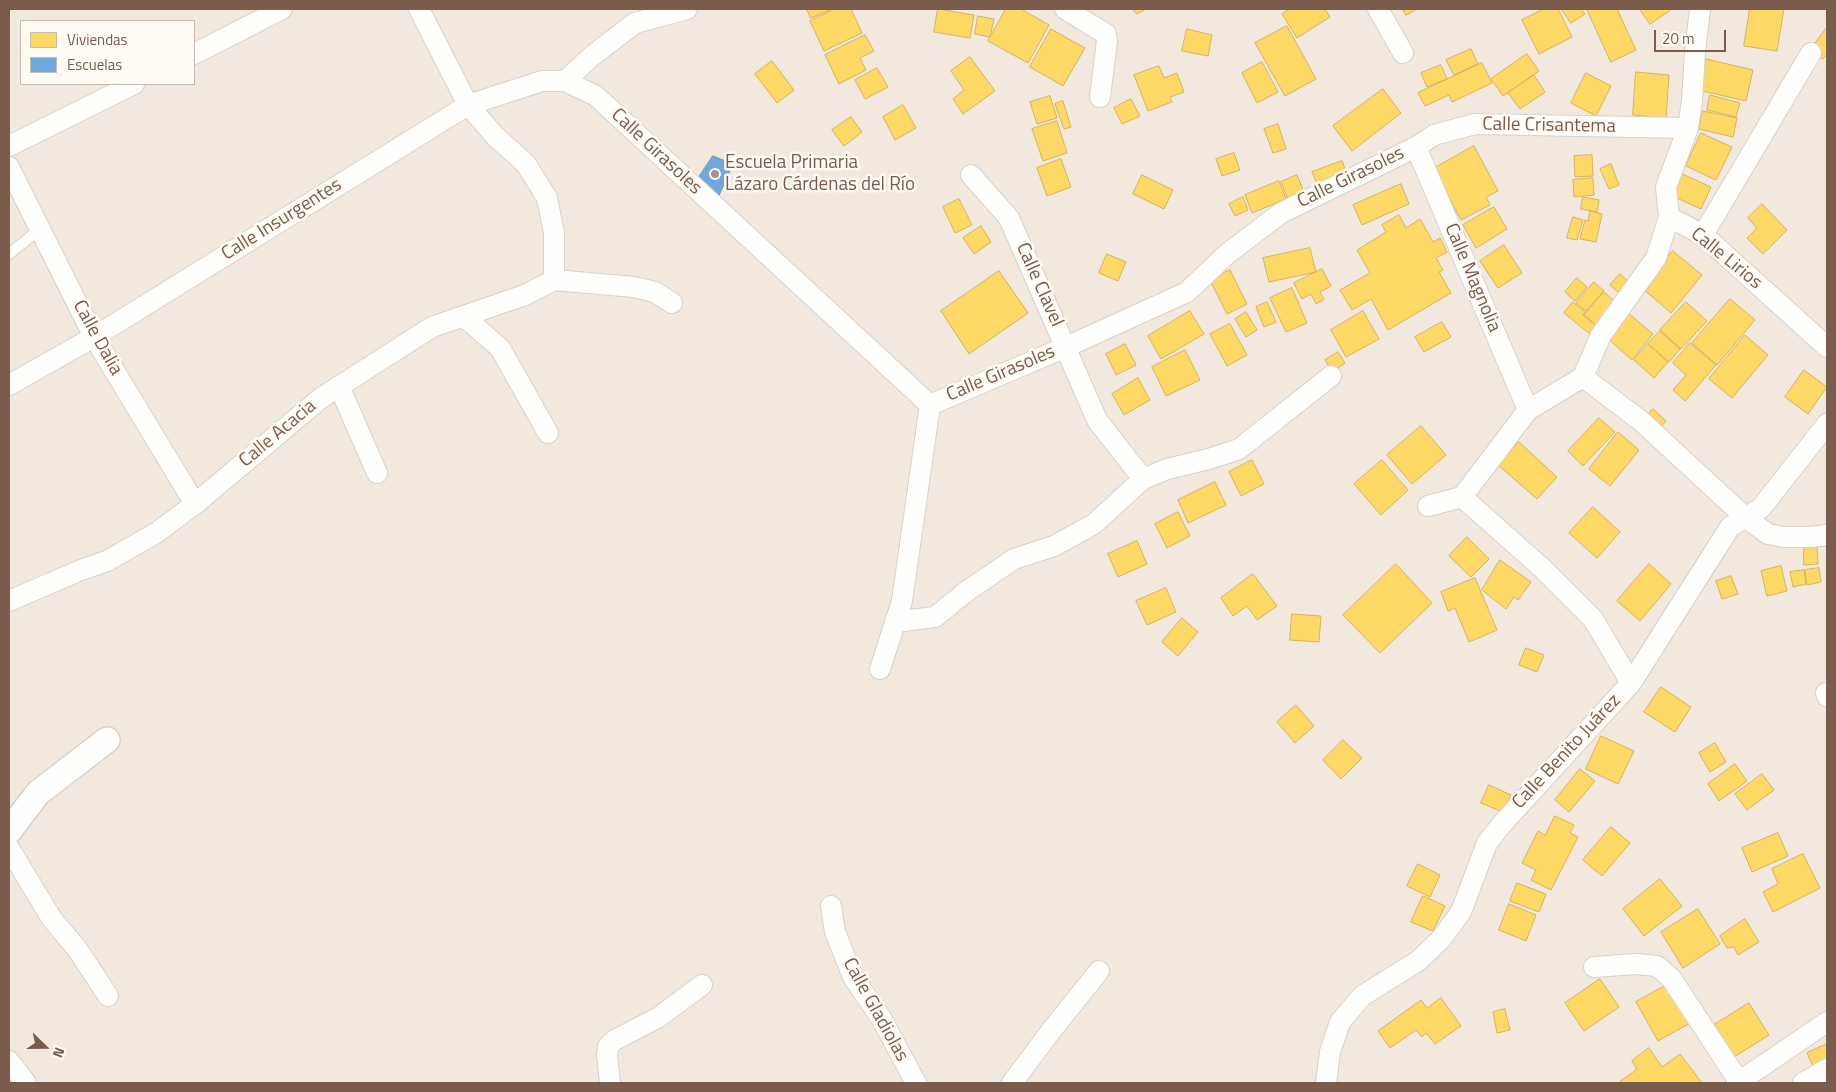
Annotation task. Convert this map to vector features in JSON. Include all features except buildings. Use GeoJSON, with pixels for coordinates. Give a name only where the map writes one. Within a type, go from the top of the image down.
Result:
{"type":"FeatureCollection","features":[{"type":"Feature","properties":{"kind":"street"},"geometry":{"type":"LineString","coordinates":[[195,53],[282,9]]}},
{"type":"Feature","properties":{"kind":"street"},"geometry":{"type":"LineString","coordinates":[[419,9],[468,105],[496,136],[526,164],[547,198],[554,233],[554,280],[634,287],[655,292],[672,303]]}},
{"type":"Feature","properties":{"kind":"street"},"geometry":{"type":"LineString","coordinates":[[565,81],[592,56],[635,23],[687,9]]}},
{"type":"Feature","properties":{"kind":"street"},"geometry":{"type":"LineString","coordinates":[[1065,9],[1106,34],[1107,41],[1100,97]]}},
{"type":"Feature","properties":{"kind":"street"},"geometry":{"type":"LineString","coordinates":[[1378,9],[1403,53]]}},
{"type":"Feature","properties":{"kind":"street","name":"Calle Lirios"},"geometry":{"type":"LineString","coordinates":[[1700,9],[1688,128],[1666,187],[1669,217],[1703,234],[1827,347]]}},
{"type":"Feature","properties":{"kind":"street"},"geometry":{"type":"LineString","coordinates":[[1703,234],[1811,53]]}},
{"type":"Feature","properties":{"kind":"street","name":"Calle Insurgentes"},"geometry":{"type":"LineString","coordinates":[[9,385],[94,336],[468,105],[542,81],[565,81]]}},
{"type":"Feature","properties":{"kind":"street","name":"Calle Girasoles"},"geometry":{"type":"LineString","coordinates":[[565,81],[596,96],[930,405],[1066,347],[1187,292],[1227,254],[1281,213],[1416,146]]}},
{"type":"Feature","properties":{"kind":"street"},"geometry":{"type":"LineString","coordinates":[[9,146],[132,85]]}},
{"type":"Feature","properties":{"kind":"street","name":"Calle Crisantema"},"geometry":{"type":"LineString","coordinates":[[1416,146],[1434,135],[1475,124],[1688,128]]}},
{"type":"Feature","properties":{"kind":"street","name":"Calle Magnolia"},"geometry":{"type":"LineString","coordinates":[[1416,146],[1528,410]]}},
{"type":"Feature","properties":{"kind":"street","name":"Calle Dalia"},"geometry":{"type":"LineString","coordinates":[[9,167],[94,336],[195,504]]}},
{"type":"Feature","properties":{"kind":"street","name":"Calle Clavel"},"geometry":{"type":"LineString","coordinates":[[970,175],[1009,218],[1098,420],[1142,479]]}},
{"type":"Feature","properties":{"kind":"street"},"geometry":{"type":"LineString","coordinates":[[1428,506],[1462,497],[1528,410],[1583,377],[1601,335],[1656,258],[1669,217]]}},
{"type":"Feature","properties":{"kind":"street","name":"Calle Acacia"},"geometry":{"type":"LineString","coordinates":[[9,601],[107,561],[156,533],[195,504],[321,398],[432,327],[525,295],[554,280]]}},
{"type":"Feature","properties":{"kind":"street"},"geometry":{"type":"LineString","coordinates":[[463,316],[500,348],[548,433]]}},
{"type":"Feature","properties":{"kind":"street"},"geometry":{"type":"LineString","coordinates":[[895,622],[935,617],[967,591],[1014,558],[1054,546],[1094,524],[1142,479],[1167,469],[1209,459],[1239,449],[1331,376]]}},
{"type":"Feature","properties":{"kind":"street"},"geometry":{"type":"LineString","coordinates":[[1583,377],[1641,421],[1746,518],[1768,534],[1784,537],[1811,537],[1827,534]]}},
{"type":"Feature","properties":{"kind":"street"},"geometry":{"type":"LineString","coordinates":[[339,386],[378,473]]}},
{"type":"Feature","properties":{"kind":"street"},"geometry":{"type":"LineString","coordinates":[[880,668],[902,601],[930,405]]}},
{"type":"Feature","properties":{"kind":"street","name":"Calle Benito Juárez"},"geometry":{"type":"LineString","coordinates":[[1326,1083],[1330,1052],[1340,1022],[1362,996],[1418,961],[1441,939],[1461,912],[1487,843],[1502,824],[1631,683],[1730,527],[1761,508],[1827,424]]}},
{"type":"Feature","properties":{"kind":"street"},"geometry":{"type":"LineString","coordinates":[[1462,497],[1542,568],[1593,619],[1631,683]]}},
{"type":"Feature","properties":{"kind":"street"},"geometry":{"type":"LineString","coordinates":[[9,831],[38,793],[107,740]]}},
{"type":"Feature","properties":{"kind":"street"},"geometry":{"type":"LineString","coordinates":[[9,848],[52,919],[78,950],[108,996]]}},
{"type":"Feature","properties":{"kind":"street","name":"Calle Gladiolas"},"geometry":{"type":"LineString","coordinates":[[831,906],[835,932],[853,977],[881,1018],[916,1083]]}},
{"type":"Feature","properties":{"kind":"street"},"geometry":{"type":"LineString","coordinates":[[1594,967],[1636,964],[1656,966],[1671,978],[1739,1083],[1827,1022]]}},
{"type":"Feature","properties":{"kind":"street"},"geometry":{"type":"LineString","coordinates":[[1012,1083],[1100,971]]}},
{"type":"Feature","properties":{"kind":"street"},"geometry":{"type":"LineString","coordinates":[[610,1083],[608,1046],[615,1040],[659,1017],[702,985]]}},
{"type":"Feature","properties":{"kind":"street"},"geometry":{"type":"LineString","coordinates":[[9,1061],[26,1083]]}},
{"type":"Feature","properties":{"kind":"street"},"geometry":{"type":"LineString","coordinates":[[1803,1083],[1827,1069]]}},
{"type":"Feature","properties":{"kind":"lane"},"geometry":{"type":"LineString","coordinates":[[9,254],[40,229]]}},
{"type":"Feature","properties":{"kind":"shaded area"},"geometry":{"type":"Polygon","coordinates":[[[9,9],[1827,9],[1827,1083],[9,1083],[9,9]]]}},
{"type":"Feature","properties":{"kind":"place","name":"Escuela Primaria Lázaro Cárdenas del Río"},"geometry":{"type":"Point","coordinates":[715,174]}}]}
